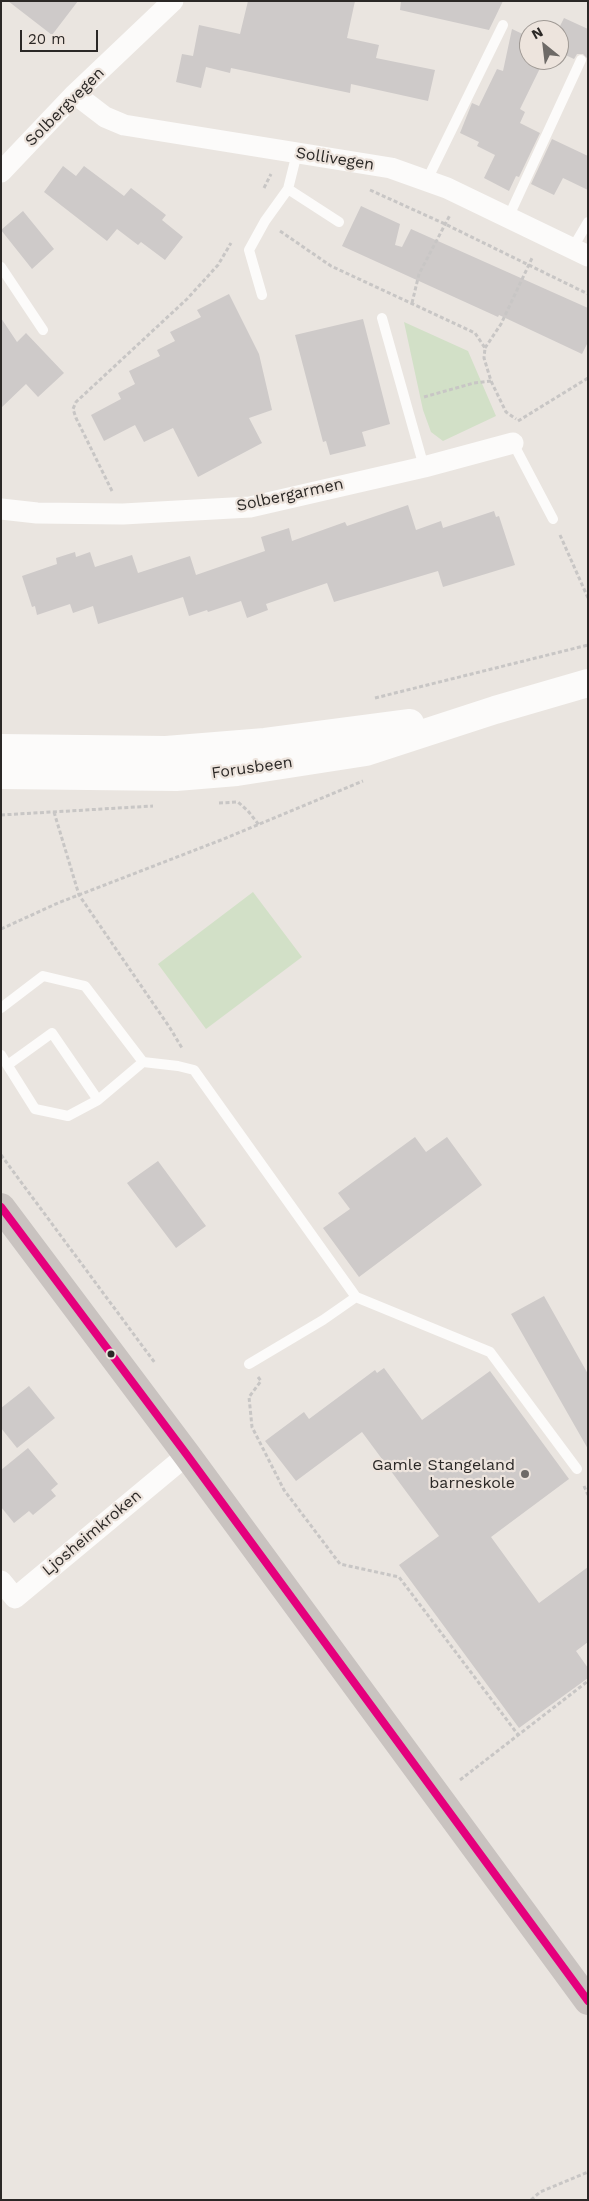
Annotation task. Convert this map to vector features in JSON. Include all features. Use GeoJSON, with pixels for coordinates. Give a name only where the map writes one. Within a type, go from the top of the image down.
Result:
{"type":"FeatureCollection","features":[{"type":"Feature","properties":{"kind":"main road","name":"Forusbeen"},"geometry":{"type":"LineString","coordinates":[[1,775],[176,777],[237,772],[366,752],[495,710],[588,683]]}},
{"type":"Feature","properties":{"kind":"main road","name":"Forusbeen"},"geometry":{"type":"LineString","coordinates":[[1,748],[166,750],[339,734],[495,710]]}},
{"type":"Feature","properties":{"kind":"main road"},"geometry":{"type":"LineString","coordinates":[[1,1207],[187,1455],[588,2002]]}},
{"type":"Feature","properties":{"kind":"street","name":"Solbergvegen"},"geometry":{"type":"LineString","coordinates":[[1,172],[76,94],[172,1]]}},
{"type":"Feature","properties":{"kind":"street","name":"Sollivegen"},"geometry":{"type":"LineString","coordinates":[[76,94],[105,117],[124,125],[390,168],[461,195],[580,253]]}},
{"type":"Feature","properties":{"kind":"street","name":"Solbergarmen"},"geometry":{"type":"LineString","coordinates":[[1,509],[37,512],[123,514],[250,507],[424,467],[514,443]]}},
{"type":"Feature","properties":{"kind":"street","name":"Ljosheimkroken"},"geometry":{"type":"LineString","coordinates":[[1,1581],[15,1598],[187,1455]]}},
{"type":"Feature","properties":{"kind":"lane"},"geometry":{"type":"LineString","coordinates":[[426,182],[503,25]]}},
{"type":"Feature","properties":{"kind":"lane"},"geometry":{"type":"LineString","coordinates":[[508,218],[581,60]]}},
{"type":"Feature","properties":{"kind":"lane"},"geometry":{"type":"LineString","coordinates":[[262,295],[249,250],[265,221],[288,189],[290,152]]}},
{"type":"Feature","properties":{"kind":"lane"},"geometry":{"type":"LineString","coordinates":[[288,189],[339,222]]}},
{"type":"Feature","properties":{"kind":"lane"},"geometry":{"type":"LineString","coordinates":[[580,253],[588,222]]}},
{"type":"Feature","properties":{"kind":"lane"},"geometry":{"type":"LineString","coordinates":[[1,267],[43,330]]}},
{"type":"Feature","properties":{"kind":"lane"},"geometry":{"type":"LineString","coordinates":[[382,318],[424,467]]}},
{"type":"Feature","properties":{"kind":"lane"},"geometry":{"type":"LineString","coordinates":[[514,443],[553,519]]}},
{"type":"Feature","properties":{"kind":"lane"},"geometry":{"type":"LineString","coordinates":[[1,1008],[42,976],[84,986],[144,1062],[194,1070],[356,1297],[490,1352],[577,1469]]}},
{"type":"Feature","properties":{"kind":"lane"},"geometry":{"type":"LineString","coordinates":[[8,1064],[52,1033],[98,1100]]}},
{"type":"Feature","properties":{"kind":"lane"},"geometry":{"type":"LineString","coordinates":[[1,1055],[35,1109],[68,1116],[98,1100],[144,1062]]}},
{"type":"Feature","properties":{"kind":"lane"},"geometry":{"type":"LineString","coordinates":[[249,1364],[356,1297]]}},
{"type":"Feature","properties":{"kind":"path"},"geometry":{"type":"LineString","coordinates":[[262,191],[290,152]]}},
{"type":"Feature","properties":{"kind":"path"},"geometry":{"type":"LineString","coordinates":[[361,188],[445,224],[588,294]]}},
{"type":"Feature","properties":{"kind":"path"},"geometry":{"type":"LineString","coordinates":[[412,303],[419,274],[461,195]]}},
{"type":"Feature","properties":{"kind":"path"},"geometry":{"type":"LineString","coordinates":[[265,221],[330,266],[475,333],[485,348]]}},
{"type":"Feature","properties":{"kind":"path"},"geometry":{"type":"LineString","coordinates":[[518,420],[506,412],[491,381],[484,358],[485,348],[501,324],[544,235]]}},
{"type":"Feature","properties":{"kind":"path"},"geometry":{"type":"LineString","coordinates":[[123,514],[73,409],[76,402],[186,299],[218,265],[233,240]]}},
{"type":"Feature","properties":{"kind":"path"},"geometry":{"type":"LineString","coordinates":[[514,443],[514,430],[518,420],[588,378]]}},
{"type":"Feature","properties":{"kind":"path"},"geometry":{"type":"LineString","coordinates":[[406,403],[474,383],[491,381]]}},
{"type":"Feature","properties":{"kind":"path"},"geometry":{"type":"LineString","coordinates":[[553,519],[588,598]]}},
{"type":"Feature","properties":{"kind":"path"},"geometry":{"type":"LineString","coordinates":[[366,700],[588,645]]}},
{"type":"Feature","properties":{"kind":"path"},"geometry":{"type":"LineString","coordinates":[[1,929],[79,895],[259,825],[372,778]]}},
{"type":"Feature","properties":{"kind":"path"},"geometry":{"type":"LineString","coordinates":[[214,803],[238,802],[248,810],[259,825]]}},
{"type":"Feature","properties":{"kind":"path"},"geometry":{"type":"LineString","coordinates":[[1,815],[161,805]]}},
{"type":"Feature","properties":{"kind":"path"},"geometry":{"type":"LineString","coordinates":[[54,812],[79,895],[170,1028],[194,1070]]}},
{"type":"Feature","properties":{"kind":"path"},"geometry":{"type":"LineString","coordinates":[[249,1364],[261,1381],[250,1397],[252,1427],[284,1490],[340,1564],[399,1577],[519,1736]]}},
{"type":"Feature","properties":{"kind":"path"},"geometry":{"type":"LineString","coordinates":[[460,1780],[588,1681]]}},
{"type":"Feature","properties":{"kind":"path"},"geometry":{"type":"LineString","coordinates":[[531,2200],[540,2192],[588,2172]]}},
{"type":"Feature","properties":{"kind":"green space"},"geometry":{"type":"Polygon","coordinates":[[[404,322],[468,351],[496,416],[443,441],[431,432],[423,410],[404,322]]]}},
{"type":"Feature","properties":{"kind":"green space"},"geometry":{"type":"Polygon","coordinates":[[[253,892],[302,957],[206,1029],[158,964],[253,892]]]}},
{"type":"Feature","properties":{"kind":"building"},"geometry":{"type":"Polygon","coordinates":[[[8,1],[78,1],[52,35],[8,1]]]}},
{"type":"Feature","properties":{"kind":"building"},"geometry":{"type":"Polygon","coordinates":[[[248,1],[355,1],[347,38],[379,45],[376,58],[435,70],[428,101],[351,84],[350,93],[231,68],[230,73],[206,67],[201,88],[176,82],[182,54],[193,56],[199,25],[240,34],[248,1]]]}},
{"type":"Feature","properties":{"kind":"building"},"geometry":{"type":"Polygon","coordinates":[[[401,1],[503,1],[489,30],[400,10],[401,1]]]}},
{"type":"Feature","properties":{"kind":"building"},"geometry":{"type":"Polygon","coordinates":[[[569,20],[588,29],[588,59],[583,54],[577,54],[574,59],[569,57],[569,20]]]}},
{"type":"Feature","properties":{"kind":"building"},"geometry":{"type":"Polygon","coordinates":[[[512,29],[519,32],[519,70],[539,70],[520,109],[525,112],[520,123],[540,133],[519,177],[516,176],[509,191],[484,178],[495,155],[477,146],[479,142],[460,133],[472,103],[479,106],[497,69],[503,71],[512,29]]]}},
{"type":"Feature","properties":{"kind":"building"},"geometry":{"type":"Polygon","coordinates":[[[552,139],[588,156],[588,190],[563,178],[554,195],[531,184],[552,139]]]}},
{"type":"Feature","properties":{"kind":"building"},"geometry":{"type":"Polygon","coordinates":[[[63,166],[76,176],[84,166],[124,196],[131,188],[166,215],[162,220],[183,237],[165,260],[141,242],[138,245],[117,229],[107,241],[44,192],[63,166]]]}},
{"type":"Feature","properties":{"kind":"building"},"geometry":{"type":"Polygon","coordinates":[[[361,206],[400,224],[395,245],[402,247],[411,229],[588,308],[588,342],[582,354],[499,315],[498,317],[342,246],[361,206]]]}},
{"type":"Feature","properties":{"kind":"building"},"geometry":{"type":"Polygon","coordinates":[[[23,211],[54,249],[32,269],[1,230],[23,211]]]}},
{"type":"Feature","properties":{"kind":"building"},"geometry":{"type":"Polygon","coordinates":[[[229,294],[259,354],[272,410],[249,418],[262,443],[198,477],[173,428],[144,442],[135,425],[104,441],[91,415],[121,399],[118,393],[135,384],[129,371],[160,356],[157,350],[175,341],[170,332],[201,317],[197,310],[229,294]]]}},
{"type":"Feature","properties":{"kind":"building"},"geometry":{"type":"Polygon","coordinates":[[[1,318],[17,342],[26,333],[64,373],[38,397],[26,384],[1,408],[1,318]]]}},
{"type":"Feature","properties":{"kind":"building"},"geometry":{"type":"Polygon","coordinates":[[[363,319],[390,424],[362,432],[366,446],[330,455],[326,441],[323,442],[295,335],[363,319]]]}},
{"type":"Feature","properties":{"kind":"building"},"geometry":{"type":"Polygon","coordinates":[[[408,505],[416,530],[441,521],[443,528],[494,511],[496,517],[499,516],[515,565],[443,587],[438,571],[334,602],[327,583],[266,604],[268,610],[247,618],[241,601],[189,616],[183,597],[98,624],[93,606],[73,613],[70,604],[37,615],[35,606],[32,607],[22,576],[57,564],[56,558],[75,552],[76,557],[90,552],[95,567],[132,555],[138,573],[190,556],[196,575],[265,551],[261,537],[289,528],[292,541],[345,522],[347,526],[408,505]]]}},
{"type":"Feature","properties":{"kind":"building"},"geometry":{"type":"Polygon","coordinates":[[[415,1137],[426,1152],[447,1137],[482,1185],[359,1277],[323,1228],[350,1209],[338,1193],[415,1137]]]}},
{"type":"Feature","properties":{"kind":"building"},"geometry":{"type":"Polygon","coordinates":[[[158,1161],[206,1226],[176,1248],[127,1183],[158,1161]]]}},
{"type":"Feature","properties":{"kind":"building"},"geometry":{"type":"Polygon","coordinates":[[[544,1296],[588,1374],[588,1449],[511,1314],[544,1296]]]}},
{"type":"Feature","properties":{"kind":"building"},"geometry":{"type":"Polygon","coordinates":[[[384,1368],[422,1420],[490,1371],[569,1479],[491,1537],[539,1603],[588,1567],[588,1642],[576,1651],[588,1668],[588,1678],[519,1728],[399,1565],[439,1536],[362,1432],[296,1481],[265,1441],[304,1412],[309,1419],[375,1370],[377,1373],[384,1368]]]}},
{"type":"Feature","properties":{"kind":"building"},"geometry":{"type":"Polygon","coordinates":[[[29,1386],[55,1418],[17,1448],[1,1428],[1,1408],[29,1386]]]}},
{"type":"Feature","properties":{"kind":"building"},"geometry":{"type":"Polygon","coordinates":[[[28,1448],[58,1484],[51,1490],[56,1496],[33,1515],[29,1511],[14,1523],[1,1507],[1,1470],[28,1448]]]}},
{"type":"Feature","properties":{"kind":"transit line"},"geometry":{"type":"LineString","coordinates":[[1,1207],[187,1455],[588,2001]]}},
{"type":"Feature","properties":{"kind":"place","name":"Gamle Stangeland barneskole"},"geometry":{"type":"Point","coordinates":[525,1474]}}]}
